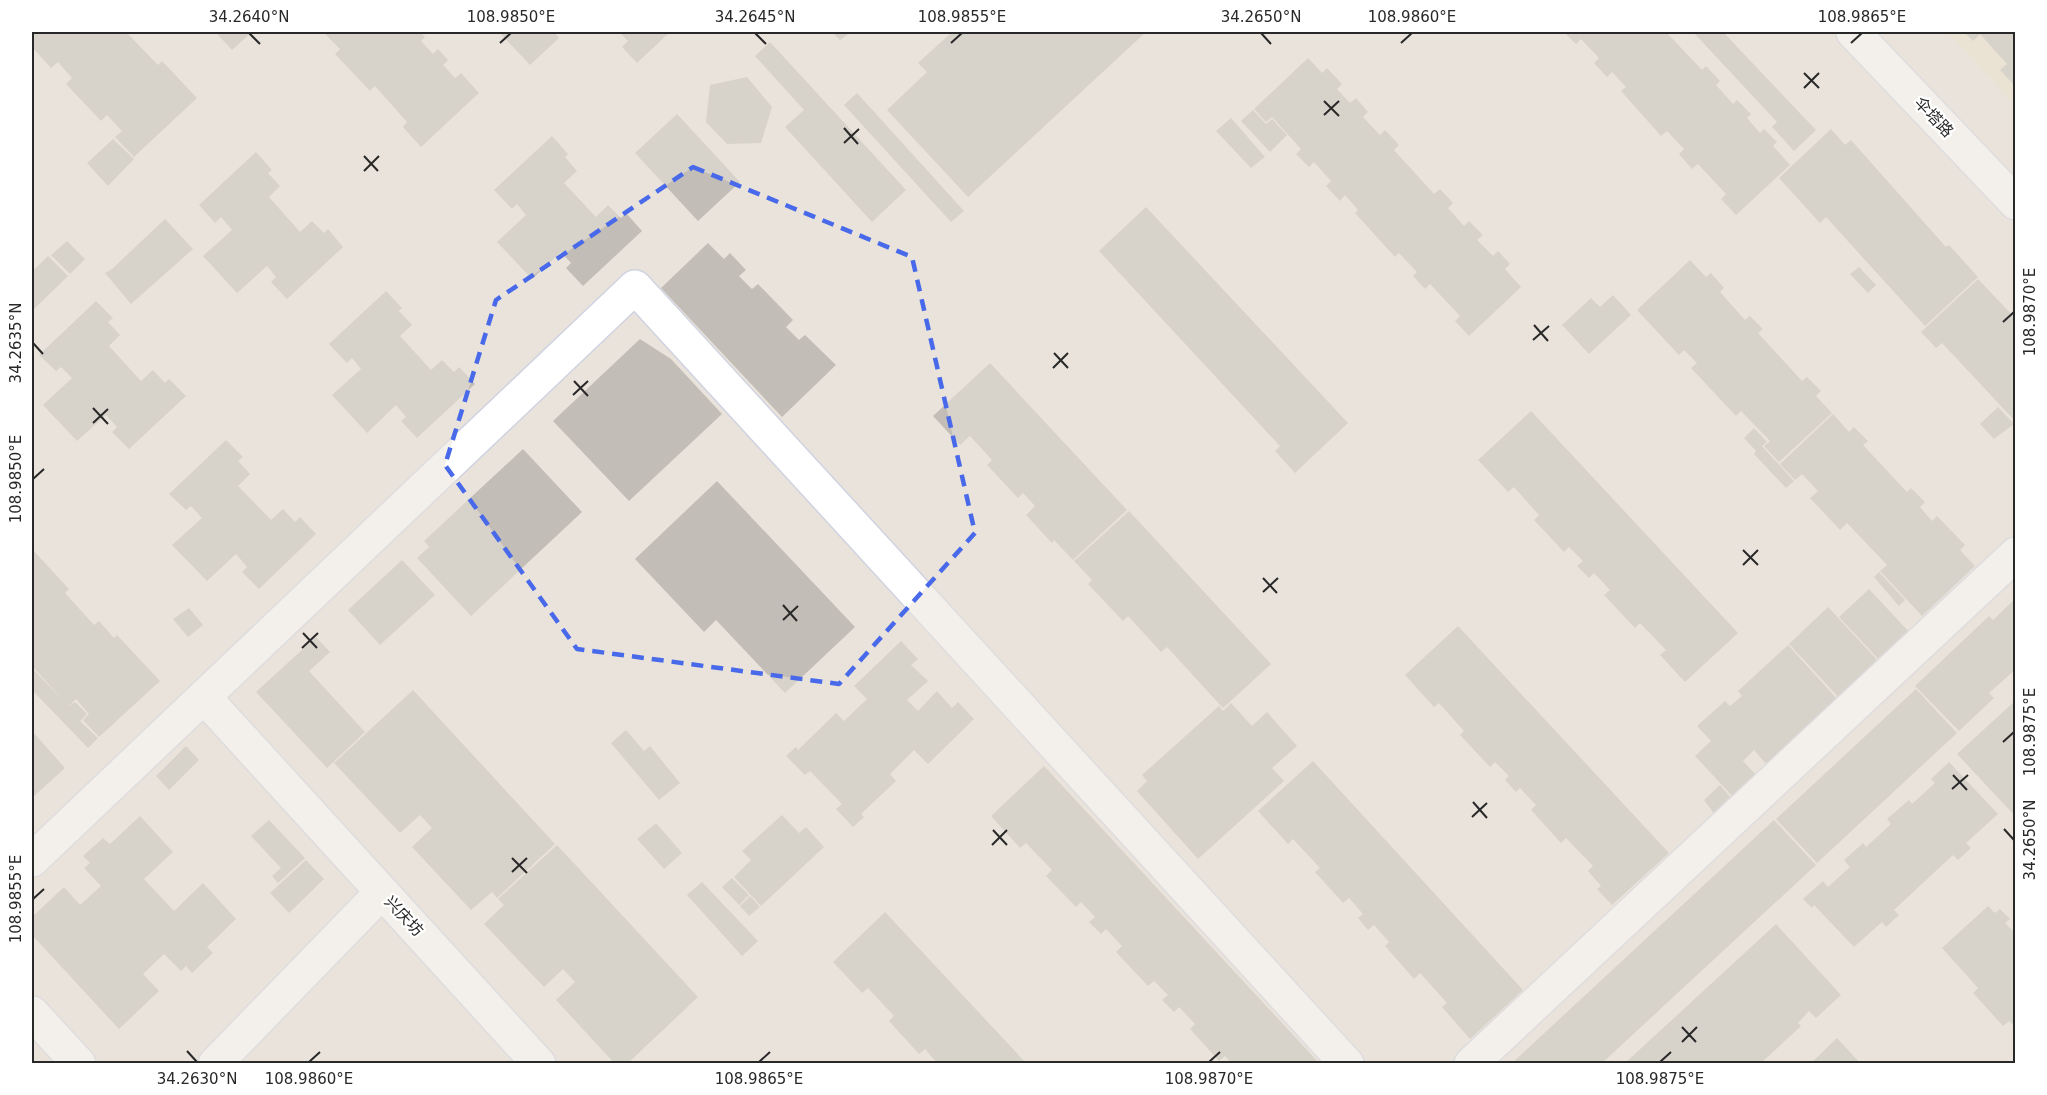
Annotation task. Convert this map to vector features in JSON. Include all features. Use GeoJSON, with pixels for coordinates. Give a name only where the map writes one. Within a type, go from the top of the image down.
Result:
{"type":"FeatureCollection","features":[{"type":"Feature","properties":{"kind":"street","name":"伞塔路"},"geometry":{"type":"LineString","coordinates":[[1853,32],[2016,203]]}},
{"type":"Feature","properties":{"kind":"street"},"geometry":{"type":"LineString","coordinates":[[32,860],[635,287],[1347,1064]]}},
{"type":"Feature","properties":{"kind":"street"},"geometry":{"type":"LineString","coordinates":[[1471,1064],[2016,554]]}},
{"type":"Feature","properties":{"kind":"street"},"geometry":{"type":"LineString","coordinates":[[204,697],[382,892]]}},
{"type":"Feature","properties":{"kind":"street","name":"兴庆坊"},"geometry":{"type":"LineString","coordinates":[[214,1064],[382,892],[539,1064]]}},
{"type":"Feature","properties":{"kind":"street"},"geometry":{"type":"LineString","coordinates":[[32,1013],[79,1064]]}},
{"type":"Feature","properties":{"kind":"highlighted area"},"geometry":{"type":"Polygon","coordinates":[[[693,167],[912,257],[975,533],[839,684],[577,649],[445,465],[496,300],[693,167]]]}},
{"type":"Feature","properties":{"kind":"shaded area"},"geometry":{"type":"Polygon","coordinates":[[[1947,32],[2015,32],[2015,105],[1947,32]]]}},
{"type":"Feature","properties":{"kind":"building"},"geometry":{"type":"Polygon","coordinates":[[[32,32],[126,32],[158,65],[162,61],[197,98],[134,157],[115,137],[122,131],[107,115],[101,121],[66,84],[72,78],[58,62],[51,68],[32,47],[32,32]]]}},
{"type":"Feature","properties":{"kind":"building"},"geometry":{"type":"Polygon","coordinates":[[[221,32],[252,32],[232,50],[218,35],[221,32]]]}},
{"type":"Feature","properties":{"kind":"building"},"geometry":{"type":"Polygon","coordinates":[[[323,32],[420,32],[425,37],[421,41],[433,54],[438,49],[448,60],[443,65],[455,78],[461,73],[479,93],[421,147],[403,127],[407,122],[375,86],[370,91],[335,54],[340,49],[323,32]]]}},
{"type":"Feature","properties":{"kind":"building"},"geometry":{"type":"Polygon","coordinates":[[[499,32],[554,32],[559,38],[530,65],[499,32]]]}},
{"type":"Feature","properties":{"kind":"building"},"geometry":{"type":"Polygon","coordinates":[[[619,32],[670,32],[637,63],[622,47],[628,41],[619,32]]]}},
{"type":"Feature","properties":{"kind":"building"},"geometry":{"type":"Polygon","coordinates":[[[832,32],[851,32],[840,40],[832,32]]]}},
{"type":"Feature","properties":{"kind":"building"},"geometry":{"type":"Polygon","coordinates":[[[952,32],[1146,32],[968,197],[887,110],[927,72],[918,63],[952,32]]]}},
{"type":"Feature","properties":{"kind":"building"},"geometry":{"type":"Polygon","coordinates":[[[1564,32],[1666,32],[1702,70],[1706,66],[1720,81],[1716,85],[1733,104],[1737,100],[1751,114],[1747,118],[1760,133],[1764,129],[1777,142],[1773,146],[1790,165],[1736,215],[1721,199],[1726,194],[1698,164],[1692,169],[1679,154],[1684,149],[1667,131],[1661,136],[1621,91],[1626,87],[1612,72],[1607,77],[1594,63],[1599,58],[1581,39],[1576,44],[1564,32]]]}},
{"type":"Feature","properties":{"kind":"building"},"geometry":{"type":"Polygon","coordinates":[[[1693,32],[1723,32],[1816,130],[1794,151],[1772,127],[1777,122],[1693,32]]]}},
{"type":"Feature","properties":{"kind":"building"},"geometry":{"type":"Polygon","coordinates":[[[1964,32],[2016,32],[2016,87],[2000,70],[2007,64],[1980,34],[1973,41],[1964,32]]]}},
{"type":"Feature","properties":{"kind":"building"},"geometry":{"type":"Polygon","coordinates":[[[770,42],[906,190],[872,222],[785,127],[804,110],[755,56],[770,42]]]}},
{"type":"Feature","properties":{"kind":"building"},"geometry":{"type":"Polygon","coordinates":[[[1308,58],[1322,73],[1327,68],[1342,84],[1337,89],[1350,103],[1356,98],[1368,112],[1363,117],[1380,135],[1385,130],[1399,145],[1394,150],[1434,194],[1440,189],[1453,203],[1448,208],[1464,226],[1469,221],[1483,235],[1477,240],[1493,256],[1498,251],[1510,264],[1505,269],[1521,287],[1469,336],[1455,321],[1460,316],[1430,284],[1425,289],[1413,276],[1417,272],[1399,253],[1395,257],[1355,213],[1358,210],[1345,195],[1340,201],[1326,186],[1331,181],[1314,162],[1309,167],[1296,154],[1301,149],[1272,117],[1266,122],[1254,109],[1308,58]]]}},
{"type":"Feature","properties":{"kind":"building"},"geometry":{"type":"Polygon","coordinates":[[[747,77],[772,107],[761,143],[727,144],[706,122],[710,85],[747,77]]]}},
{"type":"Feature","properties":{"kind":"building"},"geometry":{"type":"Polygon","coordinates":[[[857,93],[964,211],[951,222],[844,105],[857,93]]]}},
{"type":"Feature","properties":{"kind":"building"},"geometry":{"type":"Polygon","coordinates":[[[1253,110],[1266,124],[1272,119],[1287,135],[1270,152],[1241,121],[1253,110]]]}},
{"type":"Feature","properties":{"kind":"building"},"geometry":{"type":"Polygon","coordinates":[[[677,114],[740,182],[698,221],[635,153],[677,114]]]}},
{"type":"Feature","properties":{"kind":"building"},"geometry":{"type":"Polygon","coordinates":[[[1231,118],[1265,157],[1251,168],[1216,131],[1231,118]]]}},
{"type":"Feature","properties":{"kind":"building"},"geometry":{"type":"Polygon","coordinates":[[[1831,129],[1845,145],[1851,140],[1946,247],[1949,245],[1978,277],[1925,326],[1826,217],[1820,223],[1779,178],[1831,129]]]}},
{"type":"Feature","properties":{"kind":"building"},"geometry":{"type":"Polygon","coordinates":[[[552,136],[568,154],[565,157],[577,171],[564,183],[596,217],[608,205],[621,218],[626,213],[642,231],[583,286],[566,268],[571,263],[561,252],[532,279],[497,242],[526,215],[517,204],[512,209],[494,190],[552,136]]]}},
{"type":"Feature","properties":{"kind":"building"},"geometry":{"type":"Polygon","coordinates":[[[113,139],[134,159],[108,186],[87,163],[113,139]]]}},
{"type":"Feature","properties":{"kind":"building"},"geometry":{"type":"Polygon","coordinates":[[[256,152],[272,170],[268,173],[280,186],[269,197],[300,232],[312,221],[324,233],[328,229],[343,247],[287,299],[271,282],[276,277],[267,266],[237,293],[203,256],[232,230],[221,217],[215,223],[199,205],[256,152]]]}},
{"type":"Feature","properties":{"kind":"building"},"geometry":{"type":"Polygon","coordinates":[[[1146,207],[1348,423],[1295,473],[1275,451],[1280,446],[1099,251],[1146,207]]]}},
{"type":"Feature","properties":{"kind":"building"},"geometry":{"type":"Polygon","coordinates":[[[165,219],[193,249],[131,304],[105,273],[165,219]]]}},
{"type":"Feature","properties":{"kind":"building"},"geometry":{"type":"Polygon","coordinates":[[[67,241],[85,259],[70,274],[51,255],[67,241]]]}},
{"type":"Feature","properties":{"kind":"building"},"geometry":{"type":"Polygon","coordinates":[[[708,243],[724,259],[730,253],[746,270],[739,276],[752,289],[758,284],[793,320],[786,327],[799,340],[805,335],[836,365],[782,417],[661,288],[708,243]]]}},
{"type":"Feature","properties":{"kind":"building"},"geometry":{"type":"Polygon","coordinates":[[[48,256],[68,276],[32,311],[32,272],[48,256]]]}},
{"type":"Feature","properties":{"kind":"building"},"geometry":{"type":"Polygon","coordinates":[[[1690,260],[1706,277],[1711,273],[1724,288],[1720,292],[1745,320],[1750,316],[1763,329],[1758,333],[1802,381],[1807,377],[1821,391],[1816,396],[1832,413],[1779,462],[1764,446],[1770,441],[1741,411],[1736,416],[1691,368],[1697,363],[1684,350],[1679,355],[1637,310],[1690,260]]]}},
{"type":"Feature","properties":{"kind":"building"},"geometry":{"type":"Polygon","coordinates":[[[1859,267],[1876,285],[1868,293],[1850,274],[1859,267]]]}},
{"type":"Feature","properties":{"kind":"building"},"geometry":{"type":"Polygon","coordinates":[[[1978,279],[2016,319],[2016,422],[1942,343],[1936,348],[1921,332],[1978,279]]]}},
{"type":"Feature","properties":{"kind":"building"},"geometry":{"type":"Polygon","coordinates":[[[386,291],[402,308],[399,311],[412,325],[400,336],[431,370],[442,360],[454,372],[459,367],[475,384],[417,438],[401,421],[406,417],[396,405],[367,433],[332,395],[361,369],[352,358],[347,363],[329,344],[386,291]]]}},
{"type":"Feature","properties":{"kind":"building"},"geometry":{"type":"Polygon","coordinates":[[[1613,295],[1631,315],[1589,354],[1562,325],[1591,298],[1600,307],[1613,295]]]}},
{"type":"Feature","properties":{"kind":"building"},"geometry":{"type":"Polygon","coordinates":[[[96,301],[113,318],[108,322],[120,335],[109,346],[141,381],[153,370],[165,383],[169,379],[186,396],[129,449],[112,432],[117,427],[106,415],[77,441],[43,405],[72,378],[61,367],[56,371],[39,355],[96,301]]]}},
{"type":"Feature","properties":{"kind":"building"},"geometry":{"type":"Polygon","coordinates":[[[640,339],[671,359],[722,414],[629,501],[553,421],[640,339]]]}},
{"type":"Feature","properties":{"kind":"building"},"geometry":{"type":"Polygon","coordinates":[[[990,363],[1127,510],[1073,560],[1054,540],[1052,543],[1026,515],[1035,506],[1023,493],[1018,498],[987,465],[992,460],[970,436],[960,445],[933,416],[990,363]]]}},
{"type":"Feature","properties":{"kind":"building"},"geometry":{"type":"Polygon","coordinates":[[[1998,407],[2014,424],[1994,439],[1980,424],[1998,407]]]}},
{"type":"Feature","properties":{"kind":"building"},"geometry":{"type":"Polygon","coordinates":[[[1531,411],[1738,633],[1685,682],[1660,655],[1666,650],[1640,623],[1635,628],[1604,595],[1610,590],[1594,573],[1589,578],[1577,566],[1583,561],[1569,547],[1564,552],[1534,520],[1539,515],[1514,487],[1508,492],[1478,460],[1531,411]]]}},
{"type":"Feature","properties":{"kind":"building"},"geometry":{"type":"Polygon","coordinates":[[[1833,414],[1849,432],[1854,427],[1868,441],[1863,445],[1907,492],[1911,488],[1925,502],[1920,507],[1932,521],[1937,516],[1965,545],[1960,550],[1975,566],[1922,616],[1880,571],[1887,565],[1847,523],[1840,530],[1810,498],[1818,491],[1802,474],[1795,480],[1780,464],[1833,414]]]}},
{"type":"Feature","properties":{"kind":"building"},"geometry":{"type":"Polygon","coordinates":[[[1754,428],[1767,442],[1762,446],[1794,481],[1786,488],[1754,454],[1756,451],[1744,438],[1754,428]]]}},
{"type":"Feature","properties":{"kind":"building"},"geometry":{"type":"Polygon","coordinates":[[[226,440],[243,457],[238,461],[250,474],[238,486],[271,520],[283,509],[295,522],[300,517],[316,534],[259,589],[242,572],[247,567],[236,554],[207,581],[172,545],[202,518],[191,506],[186,510],[169,494],[226,440]]]}},
{"type":"Feature","properties":{"kind":"building"},"geometry":{"type":"Polygon","coordinates":[[[523,449],[582,512],[471,616],[417,558],[429,547],[424,541],[523,449]]]}},
{"type":"Feature","properties":{"kind":"building"},"geometry":{"type":"Polygon","coordinates":[[[717,481],[855,627],[785,693],[716,620],[704,632],[635,559],[717,481]]]}},
{"type":"Feature","properties":{"kind":"building"},"geometry":{"type":"Polygon","coordinates":[[[1129,511],[1271,664],[1223,708],[1167,647],[1161,652],[1128,616],[1123,621],[1088,584],[1092,580],[1074,561],[1129,511]]]}},
{"type":"Feature","properties":{"kind":"building"},"geometry":{"type":"Polygon","coordinates":[[[32,549],[69,589],[65,593],[94,625],[99,621],[114,638],[117,635],[160,681],[99,737],[83,720],[89,714],[76,699],[68,707],[75,702],[87,714],[80,721],[98,738],[88,748],[32,690],[32,668],[65,702],[32,666],[32,549]]]}},
{"type":"Feature","properties":{"kind":"building"},"geometry":{"type":"Polygon","coordinates":[[[402,560],[435,595],[380,645],[348,610],[402,560]]]}},
{"type":"Feature","properties":{"kind":"building"},"geometry":{"type":"Polygon","coordinates":[[[1879,572],[1905,600],[1899,606],[1874,577],[1879,572]]]}},
{"type":"Feature","properties":{"kind":"building"},"geometry":{"type":"Polygon","coordinates":[[[1869,589],[1912,635],[1882,663],[1839,617],[1869,589]]]}},
{"type":"Feature","properties":{"kind":"building"},"geometry":{"type":"Polygon","coordinates":[[[2016,598],[2016,669],[1989,693],[1994,698],[1959,731],[1915,686],[1989,616],[1993,620],[2016,598]]]}},
{"type":"Feature","properties":{"kind":"building"},"geometry":{"type":"Polygon","coordinates":[[[1828,607],[1881,664],[1842,701],[1789,644],[1828,607]]]}},
{"type":"Feature","properties":{"kind":"building"},"geometry":{"type":"Polygon","coordinates":[[[189,608],[203,625],[188,637],[173,619],[189,608]]]}},
{"type":"Feature","properties":{"kind":"building"},"geometry":{"type":"Polygon","coordinates":[[[1458,626],[1669,853],[1612,905],[1597,889],[1601,886],[1588,871],[1593,866],[1566,838],[1561,843],[1531,810],[1536,805],[1520,788],[1516,792],[1505,780],[1509,776],[1495,762],[1490,767],[1460,735],[1464,731],[1439,703],[1434,707],[1405,675],[1458,626]]]}},
{"type":"Feature","properties":{"kind":"building"},"geometry":{"type":"Polygon","coordinates":[[[316,637],[330,652],[309,671],[365,732],[327,768],[256,692],[316,637]]]}},
{"type":"Feature","properties":{"kind":"building"},"geometry":{"type":"Polygon","coordinates":[[[901,641],[918,659],[911,665],[928,681],[907,700],[918,711],[937,691],[952,708],[958,702],[974,719],[928,764],[914,750],[890,774],[896,781],[861,814],[864,817],[853,827],[836,809],[842,804],[810,771],[805,775],[786,756],[796,747],[798,750],[836,713],[844,721],[867,699],[854,686],[901,641]]]}},
{"type":"Feature","properties":{"kind":"building"},"geometry":{"type":"Polygon","coordinates":[[[1788,645],[1840,702],[1769,767],[1754,750],[1743,761],[1758,777],[1734,798],[1695,756],[1711,741],[1697,726],[1725,701],[1730,706],[1742,696],[1738,691],[1788,645]]]}},
{"type":"Feature","properties":{"kind":"building"},"geometry":{"type":"Polygon","coordinates":[[[1916,689],[1957,733],[1817,863],[1776,819],[1916,689]]]}},
{"type":"Feature","properties":{"kind":"building"},"geometry":{"type":"Polygon","coordinates":[[[413,690],[555,844],[497,898],[492,892],[471,910],[412,847],[432,828],[420,815],[400,833],[334,763],[413,690]]]}},
{"type":"Feature","properties":{"kind":"building"},"geometry":{"type":"Polygon","coordinates":[[[2016,700],[2016,817],[1957,754],[2016,700]]]}},
{"type":"Feature","properties":{"kind":"building"},"geometry":{"type":"Polygon","coordinates":[[[1231,703],[1252,726],[1267,712],[1297,746],[1272,768],[1284,781],[1198,859],[1137,791],[1147,781],[1142,775],[1219,706],[1223,711],[1231,703]]]}},
{"type":"Feature","properties":{"kind":"building"},"geometry":{"type":"Polygon","coordinates":[[[626,730],[644,751],[650,746],[680,783],[659,800],[611,743],[626,730]]]}},
{"type":"Feature","properties":{"kind":"building"},"geometry":{"type":"Polygon","coordinates":[[[32,731],[65,768],[32,798],[32,731]]]}},
{"type":"Feature","properties":{"kind":"building"},"geometry":{"type":"Polygon","coordinates":[[[186,746],[199,760],[169,790],[156,776],[186,746]]]}},
{"type":"Feature","properties":{"kind":"building"},"geometry":{"type":"Polygon","coordinates":[[[1313,761],[1523,990],[1470,1039],[1442,1007],[1447,1003],[1420,973],[1414,979],[1385,946],[1389,942],[1374,925],[1368,930],[1358,918],[1363,914],[1349,898],[1343,903],[1315,872],[1320,868],[1293,839],[1288,844],[1258,811],[1313,761]]]}},
{"type":"Feature","properties":{"kind":"building"},"geometry":{"type":"Polygon","coordinates":[[[1949,762],[1998,814],[1966,843],[1971,848],[1958,860],[1953,855],[1894,910],[1899,915],[1886,927],[1882,922],[1854,947],[1814,905],[1812,908],[1803,899],[1823,881],[1828,887],[1850,867],[1844,860],[1863,843],[1866,847],[1891,824],[1887,819],[1909,800],[1912,804],[1935,783],[1931,779],[1949,762]]]}},
{"type":"Feature","properties":{"kind":"building"},"geometry":{"type":"Polygon","coordinates":[[[1044,766],[1320,1064],[1232,1064],[1225,1056],[1219,1061],[1190,1029],[1195,1024],[1179,1007],[1174,1012],[1162,1000],[1168,995],[1154,981],[1148,986],[1116,952],[1122,946],[1106,929],[1101,934],[1089,922],[1095,917],[1081,902],[1076,907],[1046,876],[1052,870],[1026,843],[1020,848],[991,816],[1044,766]]]}},
{"type":"Feature","properties":{"kind":"building"},"geometry":{"type":"Polygon","coordinates":[[[1720,785],[1732,799],[1715,815],[1704,800],[1720,785]]]}},
{"type":"Feature","properties":{"kind":"building"},"geometry":{"type":"Polygon","coordinates":[[[782,815],[799,833],[806,827],[824,847],[761,906],[734,877],[751,860],[742,851],[782,815]]]}},
{"type":"Feature","properties":{"kind":"building"},"geometry":{"type":"Polygon","coordinates":[[[140,816],[173,852],[144,879],[174,911],[203,883],[236,919],[207,947],[213,953],[192,973],[186,966],[181,971],[164,954],[143,974],[159,991],[119,1029],[32,935],[32,917],[64,887],[80,905],[101,886],[84,868],[90,863],[83,856],[103,838],[110,844],[140,816]]]}},
{"type":"Feature","properties":{"kind":"building"},"geometry":{"type":"Polygon","coordinates":[[[269,820],[305,858],[278,883],[272,876],[281,868],[251,836],[269,820]]]}},
{"type":"Feature","properties":{"kind":"building"},"geometry":{"type":"Polygon","coordinates":[[[1774,820],[1816,865],[1601,1064],[1511,1064],[1774,820]]]}},
{"type":"Feature","properties":{"kind":"building"},"geometry":{"type":"Polygon","coordinates":[[[656,823],[682,853],[664,869],[637,839],[656,823]]]}},
{"type":"Feature","properties":{"kind":"building"},"geometry":{"type":"Polygon","coordinates":[[[557,845],[698,997],[627,1064],[615,1064],[556,1000],[575,982],[563,969],[544,987],[484,924],[504,905],[498,899],[557,845]]]}},
{"type":"Feature","properties":{"kind":"building"},"geometry":{"type":"Polygon","coordinates":[[[306,860],[324,879],[289,913],[270,893],[306,860]]]}},
{"type":"Feature","properties":{"kind":"building"},"geometry":{"type":"Polygon","coordinates":[[[732,878],[749,895],[739,905],[722,887],[732,878]]]}},
{"type":"Feature","properties":{"kind":"building"},"geometry":{"type":"Polygon","coordinates":[[[702,882],[758,941],[742,956],[687,895],[702,882]]]}},
{"type":"Feature","properties":{"kind":"building"},"geometry":{"type":"Polygon","coordinates":[[[750,896],[760,907],[749,916],[740,906],[750,896]]]}},
{"type":"Feature","properties":{"kind":"building"},"geometry":{"type":"Polygon","coordinates":[[[1988,906],[1995,913],[2000,909],[2010,919],[2005,923],[2016,934],[2016,1028],[2009,1021],[2003,1026],[1973,993],[1978,988],[1942,948],[1988,906]]]}},
{"type":"Feature","properties":{"kind":"building"},"geometry":{"type":"Polygon","coordinates":[[[885,912],[1027,1064],[938,1064],[925,1049],[919,1054],[889,1021],[894,1016],[868,988],[862,993],[833,962],[885,912]]]}},
{"type":"Feature","properties":{"kind":"building"},"geometry":{"type":"Polygon","coordinates":[[[1776,924],[1841,995],[1816,1018],[1809,1011],[1798,1023],[1801,1026],[1760,1064],[1624,1064],[1776,924]]]}},
{"type":"Feature","properties":{"kind":"building"},"geometry":{"type":"Polygon","coordinates":[[[1837,1038],[1861,1064],[1810,1064],[1837,1038]]]}}]}
